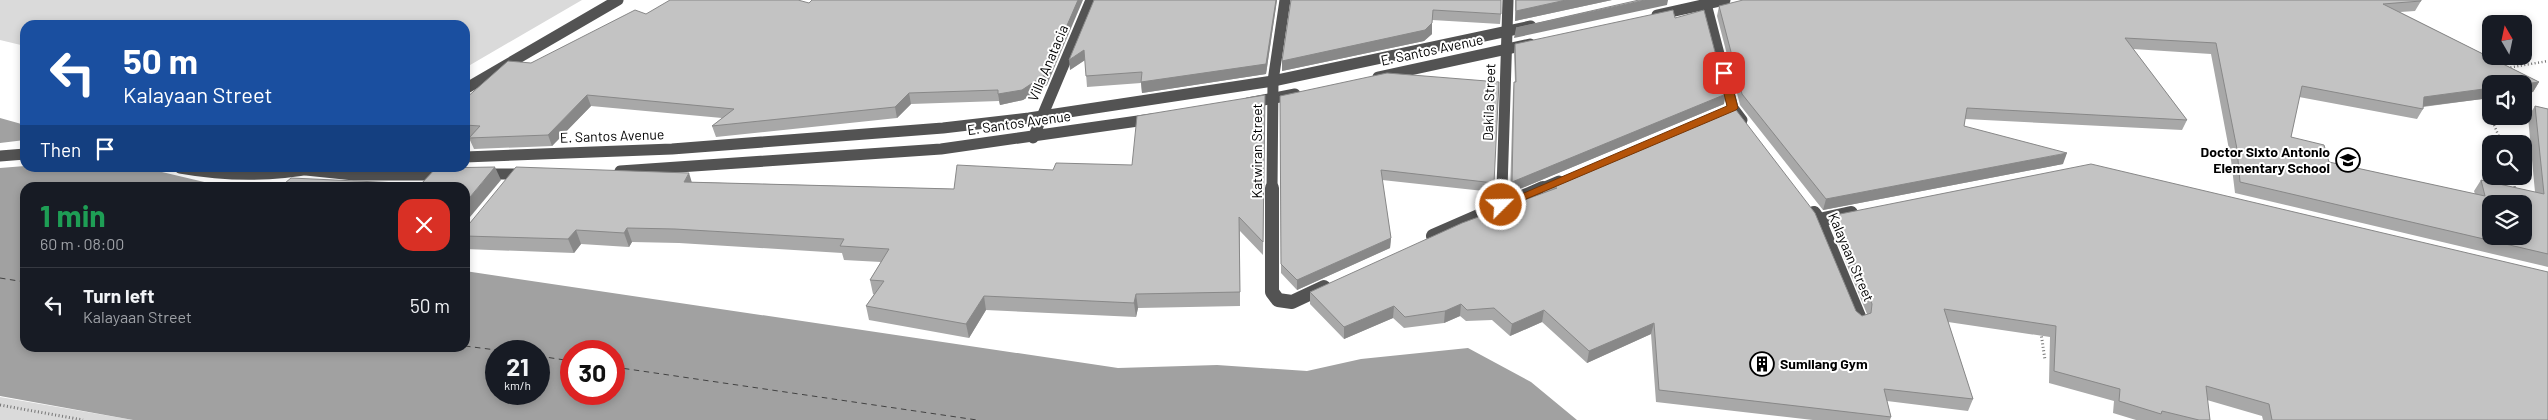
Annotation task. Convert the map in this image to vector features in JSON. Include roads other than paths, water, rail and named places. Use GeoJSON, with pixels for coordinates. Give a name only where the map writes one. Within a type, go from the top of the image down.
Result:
{"type":"FeatureCollection","features":[{"type":"Feature","properties":{"kind":"street"},"geometry":{"type":"LineString","coordinates":[[470,86],[618,0]]}},
{"type":"Feature","properties":{"kind":"street","name":"Villa Anatacia"},"geometry":{"type":"LineString","coordinates":[[1033,138],[1091,0]]}},
{"type":"Feature","properties":{"kind":"street","name":"Katwiran Street"},"geometry":{"type":"LineString","coordinates":[[1285,0],[1272,99],[1272,292],[1278,300],[1292,302],[1335,282]]}},
{"type":"Feature","properties":{"kind":"street","name":"Dakila Street"},"geometry":{"type":"LineString","coordinates":[[1501,205],[1508,0]]}},
{"type":"Feature","properties":{"kind":"street"},"geometry":{"type":"LineString","coordinates":[[1642,18],[1705,2],[1725,0]]}},
{"type":"Feature","properties":{"kind":"street"},"geometry":{"type":"LineString","coordinates":[[1705,2],[1728,110],[1750,130]]}},
{"type":"Feature","properties":{"kind":"street","name":"E. Santos Avenue"},"geometry":{"type":"LineString","coordinates":[[470,157],[672,149],[943,128],[1042,116],[1273,81],[1544,23]]}},
{"type":"Feature","properties":{"kind":"street","name":"E. Santos Avenue"},"geometry":{"type":"LineString","coordinates":[[1366,79],[1545,40]]}},
{"type":"Feature","properties":{"kind":"street"},"geometry":{"type":"LineString","coordinates":[[1232,106],[1310,91]]}},
{"type":"Feature","properties":{"kind":"street","name":"E. Santos Avenue"},"geometry":{"type":"LineString","coordinates":[[612,172],[941,149],[1033,138],[1166,117]]}},
{"type":"Feature","properties":{"kind":"street"},"geometry":{"type":"LineString","coordinates":[[0,156],[20,154]]}},
{"type":"Feature","properties":{"kind":"street"},"geometry":{"type":"LineString","coordinates":[[209,172],[257,176],[299,172]]}},
{"type":"Feature","properties":{"kind":"street"},"geometry":{"type":"LineString","coordinates":[[392,172],[463,174],[536,173]]}},
{"type":"Feature","properties":{"kind":"street"},"geometry":{"type":"LineString","coordinates":[[506,187],[517,174]]}},
{"type":"Feature","properties":{"kind":"street"},"geometry":{"type":"LineString","coordinates":[[1423,241],[1572,175]]}},
{"type":"Feature","properties":{"kind":"street","name":"Kalayaan Street"},"geometry":{"type":"LineString","coordinates":[[1808,205],[1819,220],[1860,319]]}},
{"type":"Feature","properties":{"kind":"street"},"geometry":{"type":"LineString","coordinates":[[1819,220],[1868,210]]}},
{"type":"Feature","properties":{"kind":"place","name":"Doctor Sixto Antonio Elementary School"},"geometry":{"type":"Point","coordinates":[2348,160]}},
{"type":"Feature","properties":{"kind":"place","name":"Sumilang Gym"},"geometry":{"type":"Point","coordinates":[1762,364]}}]}
